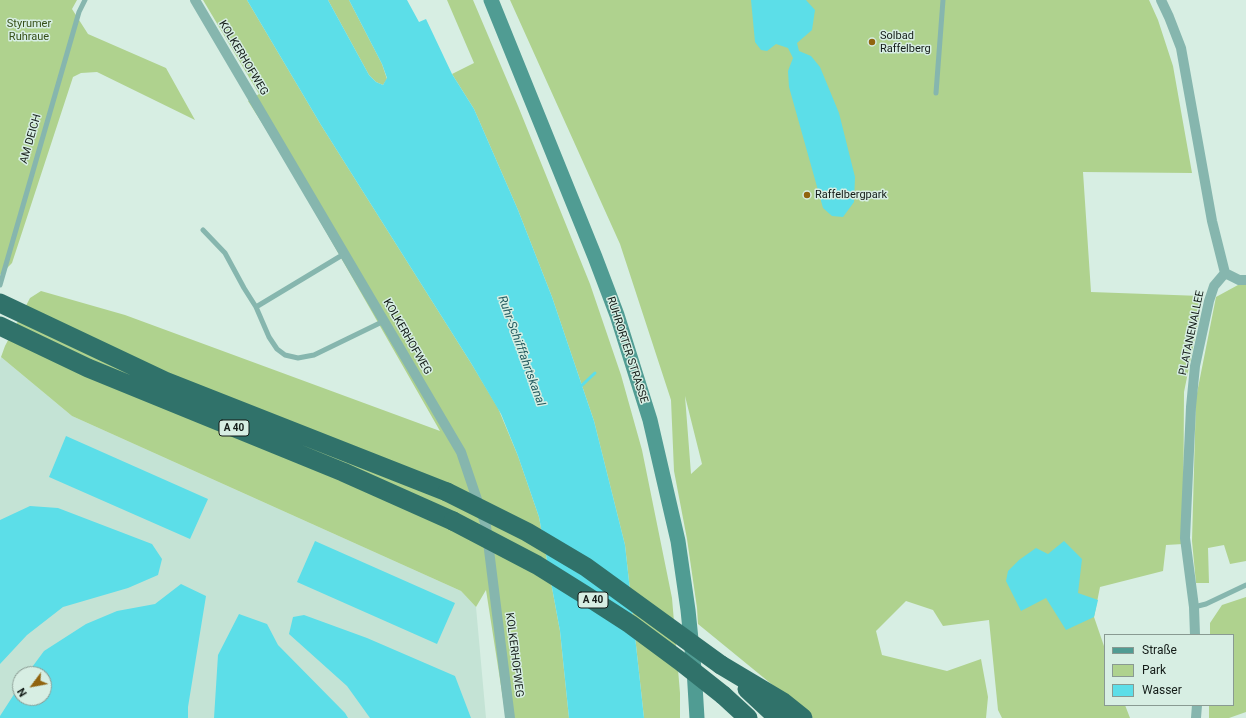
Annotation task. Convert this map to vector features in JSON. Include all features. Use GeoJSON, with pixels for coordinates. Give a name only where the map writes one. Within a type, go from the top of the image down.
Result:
{"type":"FeatureCollection","features":[{"type":"Feature","properties":{"kind":"highway","name":"A 40"},"geometry":{"type":"LineString","coordinates":[[0,303],[165,381],[447,492],[527,532],[586,567],[721,665],[778,718]]}},
{"type":"Feature","properties":{"kind":"highway","name":"A 40"},"geometry":{"type":"LineString","coordinates":[[8,330],[88,368],[343,472],[453,521],[537,565],[585,594],[630,624],[680,661],[748,718]]}},
{"type":"Feature","properties":{"kind":"highway"},"geometry":{"type":"LineString","coordinates":[[721,665],[783,702],[803,718]]}},
{"type":"Feature","properties":{"kind":"main road","name":"RUHRORTER STRASSE"},"geometry":{"type":"LineString","coordinates":[[491,0],[595,257],[617,316],[650,420],[665,481],[679,549],[688,610],[694,669],[696,718]]}},
{"type":"Feature","properties":{"kind":"street","name":"KOLKERHOFWEG"},"geometry":{"type":"LineString","coordinates":[[194,0],[461,452],[486,526],[510,718]]}},
{"type":"Feature","properties":{"kind":"street"},"geometry":{"type":"LineString","coordinates":[[1161,0],[1169,17],[1182,54],[1212,221],[1225,273],[1239,280],[1246,280]]}},
{"type":"Feature","properties":{"kind":"street","name":"PLATANENALLEE"},"geometry":{"type":"LineString","coordinates":[[1195,634],[1194,607],[1185,538],[1194,366],[1209,301],[1214,286],[1225,273]]}},
{"type":"Feature","properties":{"kind":"street"},"geometry":{"type":"LineString","coordinates":[[1196,718],[1197,706]]}},
{"type":"Feature","properties":{"kind":"lane","name":"AM DEICH"},"geometry":{"type":"LineString","coordinates":[[0,285],[79,12],[85,0]]}},
{"type":"Feature","properties":{"kind":"lane"},"geometry":{"type":"LineString","coordinates":[[936,93],[943,0]]}},
{"type":"Feature","properties":{"kind":"lane"},"geometry":{"type":"LineString","coordinates":[[202,230],[225,253],[256,307],[269,337],[277,349],[285,356],[298,358],[314,355],[384,321]]}},
{"type":"Feature","properties":{"kind":"lane"},"geometry":{"type":"LineString","coordinates":[[256,307],[344,254]]}},
{"type":"Feature","properties":{"kind":"lane"},"geometry":{"type":"LineString","coordinates":[[1194,607],[1206,604],[1246,585]]}},
{"type":"Feature","properties":{"kind":"shaded area"},"geometry":{"type":"Polygon","coordinates":[[[1,357],[72,416],[461,591],[476,607],[486,718],[0,718],[1,357]]]}},
{"type":"Feature","properties":{"kind":"green space","name":"Styrumer Ruhraue"},"geometry":{"type":"Polygon","coordinates":[[[0,0],[77,0],[72,9],[88,34],[166,68],[195,120],[97,72],[81,73],[73,77],[12,263],[0,275],[0,0]]]}},
{"type":"Feature","properties":{"kind":"green space"},"geometry":{"type":"Polygon","coordinates":[[[203,0],[247,0],[321,125],[498,408],[518,456],[539,517],[560,631],[569,718],[506,718],[486,590],[476,607],[461,591],[72,416],[1,357],[5,346],[30,298],[41,291],[125,315],[440,431],[281,153],[248,101],[259,94],[203,0]]]}},
{"type":"Feature","properties":{"kind":"green space"},"geometry":{"type":"Polygon","coordinates":[[[328,0],[349,0],[382,64],[387,79],[383,85],[376,82],[369,75],[328,0]]]}},
{"type":"Feature","properties":{"kind":"green space"},"geometry":{"type":"Polygon","coordinates":[[[447,0],[473,0],[518,106],[590,284],[621,375],[642,450],[672,598],[680,693],[680,718],[644,718],[625,545],[594,421],[552,297],[518,210],[474,109],[452,74],[474,63],[447,0]]]}},
{"type":"Feature","properties":{"kind":"green space"},"geometry":{"type":"Polygon","coordinates":[[[510,0],[1149,0],[1158,20],[1173,66],[1192,173],[1083,172],[1091,292],[1201,296],[1200,313],[1184,392],[1183,544],[1166,545],[1163,571],[1100,587],[1094,617],[1104,646],[1104,706],[1125,706],[1130,718],[1002,718],[998,710],[989,620],[943,626],[933,610],[906,601],[876,631],[882,655],[947,671],[981,659],[988,697],[986,718],[813,718],[698,624],[687,539],[674,471],[671,400],[620,244],[510,0]],[[685,396],[691,474],[702,464],[685,396]]]}},
{"type":"Feature","properties":{"kind":"green space"},"geometry":{"type":"Polygon","coordinates":[[[1246,284],[1246,561],[1230,564],[1224,545],[1208,548],[1209,583],[1196,583],[1192,541],[1196,398],[1216,297],[1238,285],[1246,284]]]}},
{"type":"Feature","properties":{"kind":"green space"},"geometry":{"type":"Polygon","coordinates":[[[1246,597],[1246,712],[1229,718],[1209,718],[1209,706],[1234,706],[1234,634],[1210,634],[1210,623],[1222,605],[1246,597]]]}},
{"type":"Feature","properties":{"kind":"water","name":"Ruhr-Schifffahrtskanal"},"geometry":{"type":"Polygon","coordinates":[[[247,0],[328,0],[369,75],[376,82],[383,85],[387,78],[382,64],[349,0],[407,0],[419,22],[426,19],[452,74],[474,109],[518,210],[552,297],[594,421],[625,545],[644,718],[569,718],[560,631],[539,517],[518,456],[501,414],[471,363],[321,125],[247,0]]]}},
{"type":"Feature","properties":{"kind":"water"},"geometry":{"type":"Polygon","coordinates":[[[751,0],[806,0],[815,10],[812,30],[797,43],[799,51],[811,56],[820,67],[839,113],[855,177],[854,202],[843,217],[832,216],[823,208],[789,87],[788,71],[793,58],[788,48],[776,44],[767,51],[761,50],[755,42],[751,0]]]}},
{"type":"Feature","properties":{"kind":"water"},"geometry":{"type":"Polygon","coordinates":[[[66,436],[208,499],[190,539],[49,477],[66,436]]]}},
{"type":"Feature","properties":{"kind":"water"},"geometry":{"type":"Polygon","coordinates":[[[30,506],[58,508],[152,544],[162,559],[158,575],[128,588],[63,607],[27,635],[0,664],[0,520],[30,506]]]}},
{"type":"Feature","properties":{"kind":"water"},"geometry":{"type":"Polygon","coordinates":[[[315,541],[455,603],[437,644],[297,582],[315,541]]]}},
{"type":"Feature","properties":{"kind":"water"},"geometry":{"type":"Polygon","coordinates":[[[1064,541],[1082,559],[1078,593],[1098,600],[1094,617],[1066,630],[1046,598],[1021,611],[1006,581],[1008,571],[1019,560],[1036,548],[1048,554],[1064,541]]]}},
{"type":"Feature","properties":{"kind":"water"},"geometry":{"type":"Polygon","coordinates":[[[181,584],[206,596],[188,707],[188,718],[0,718],[12,697],[12,706],[52,706],[52,666],[33,666],[44,651],[86,624],[117,611],[155,604],[181,584]]]}},
{"type":"Feature","properties":{"kind":"water"},"geometry":{"type":"Polygon","coordinates":[[[239,614],[267,624],[278,645],[345,713],[348,718],[214,718],[218,655],[239,614]]]}},
{"type":"Feature","properties":{"kind":"water"},"geometry":{"type":"Polygon","coordinates":[[[304,615],[367,638],[455,676],[471,718],[370,718],[347,686],[289,634],[293,617],[304,615]]]}},
{"type":"Feature","properties":{"kind":"waterway"},"geometry":{"type":"LineString","coordinates":[[579,388],[595,373]]}},
{"type":"Feature","properties":{"kind":"place","name":"Solbad Raffelberg"},"geometry":{"type":"Point","coordinates":[872,42]}},
{"type":"Feature","properties":{"kind":"place","name":"Raffelbergpark"},"geometry":{"type":"Point","coordinates":[807,195]}}]}
